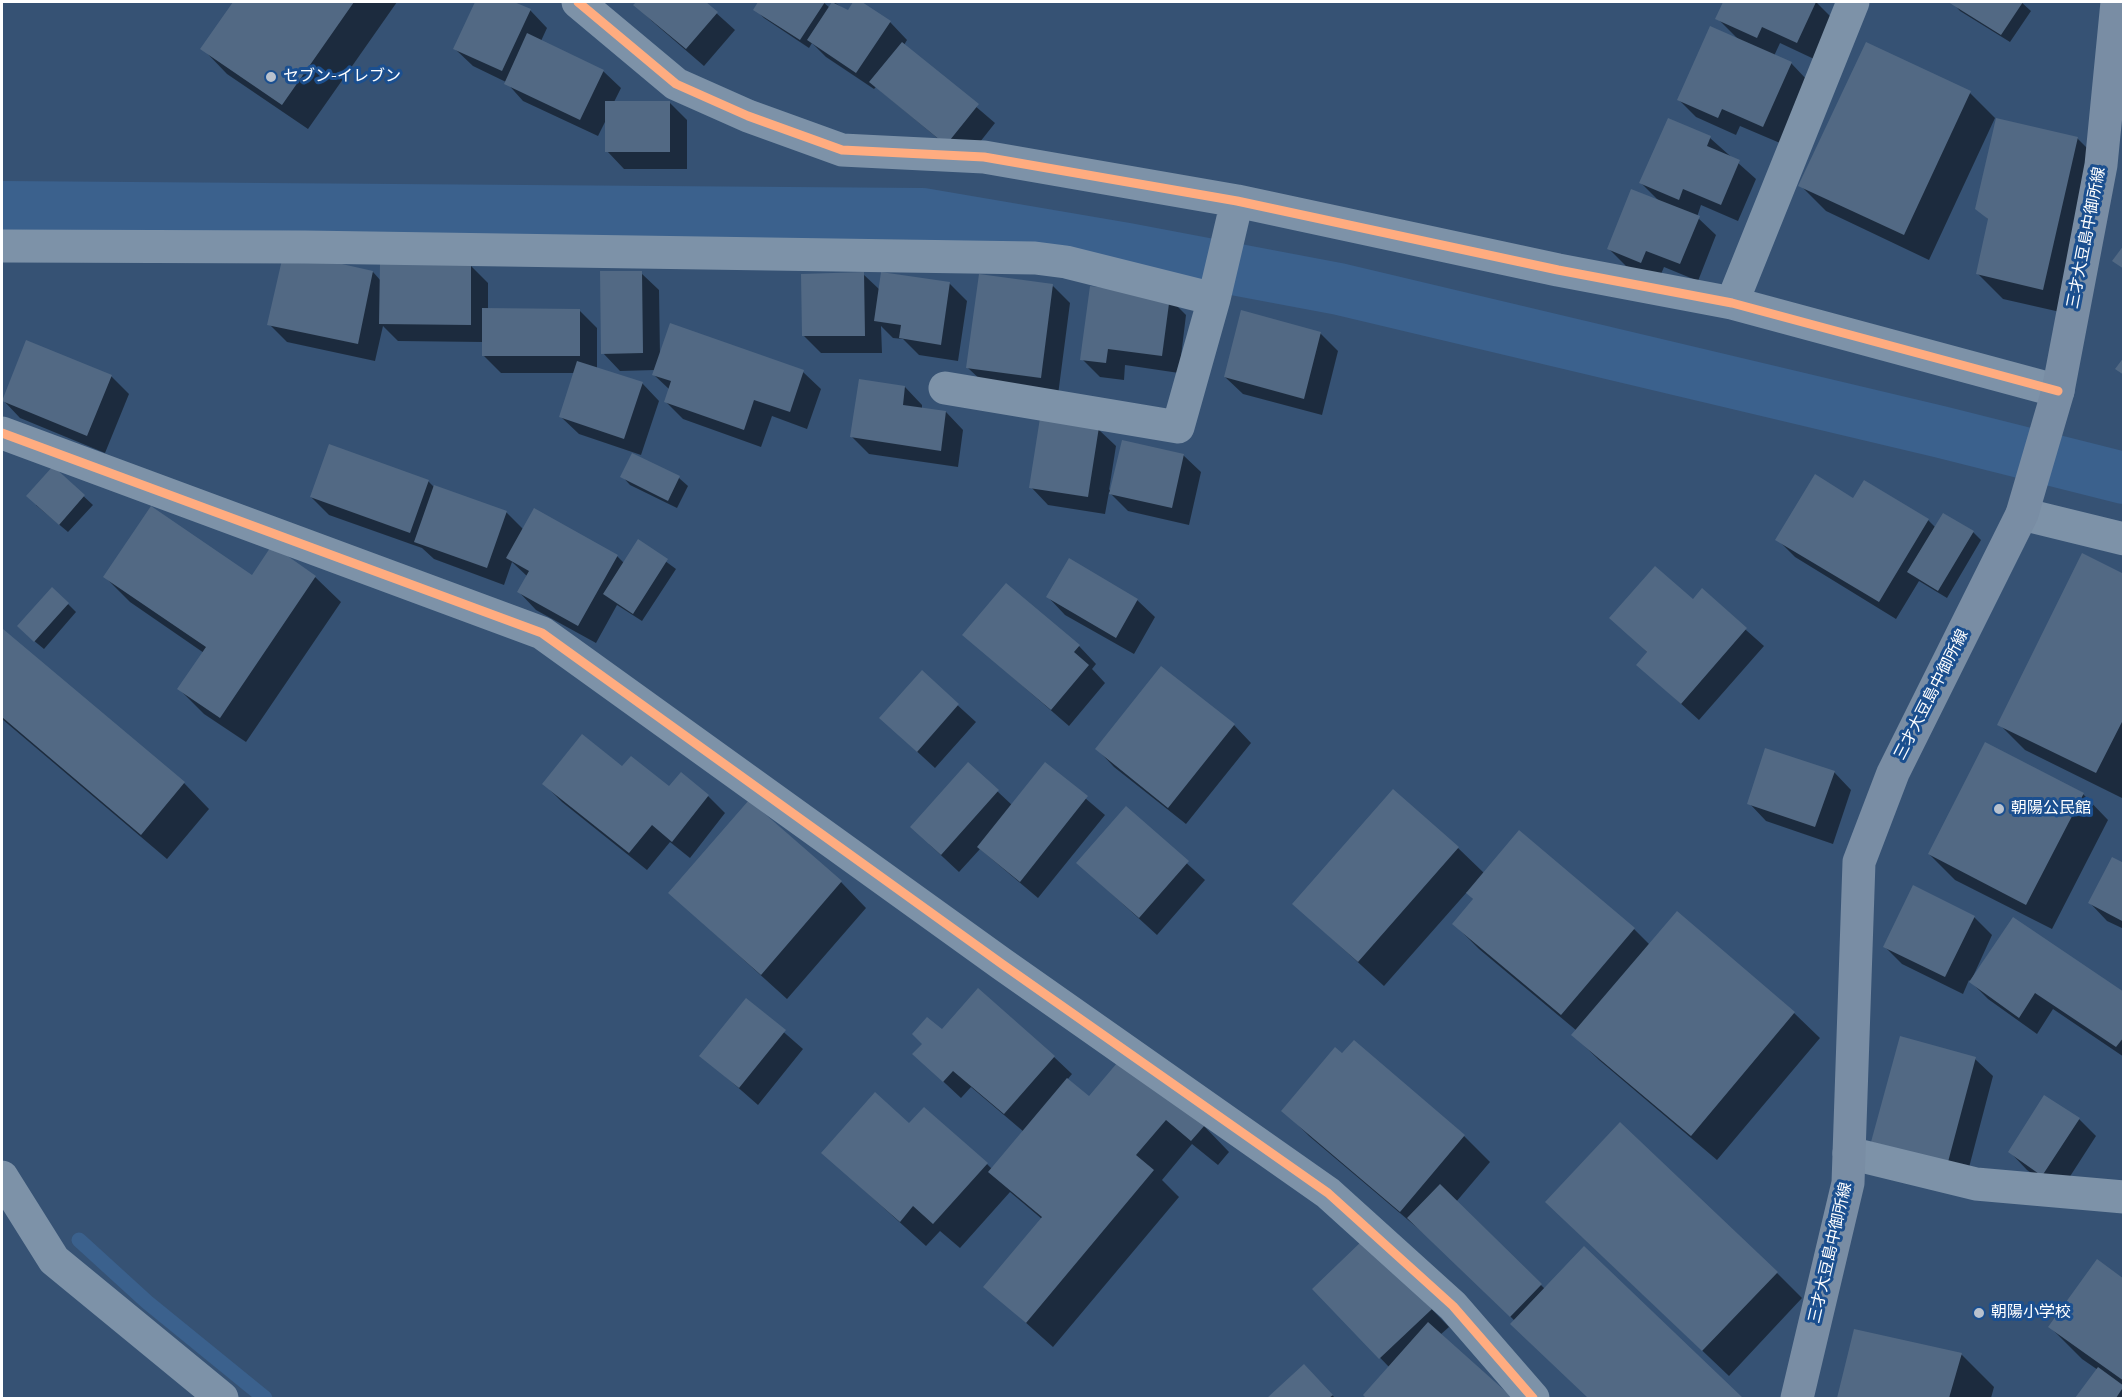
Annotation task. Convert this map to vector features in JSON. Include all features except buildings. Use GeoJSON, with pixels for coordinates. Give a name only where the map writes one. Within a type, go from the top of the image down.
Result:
{"type":"FeatureCollection","features":[{"type":"Feature","properties":{"kind":"main road","name":"三才大豆島中御所線"},"geometry":{"type":"LineString","coordinates":[[1797,1398],[1848,1183],[1859,862],[1893,773],[2022,514],[2058,391],[2101,165],[2116,2]]}},
{"type":"Feature","properties":{"kind":"street"},"geometry":{"type":"LineString","coordinates":[[578,2],[676,84],[748,116],[842,150],[984,157],[1234,213],[1732,303],[2058,391]]}},
{"type":"Feature","properties":{"kind":"street"},"geometry":{"type":"LineString","coordinates":[[1732,303],[1853,2]]}},
{"type":"Feature","properties":{"kind":"street"},"geometry":{"type":"LineString","coordinates":[[945,388],[1178,427],[1215,295],[1234,213]]}},
{"type":"Feature","properties":{"kind":"street"},"geometry":{"type":"LineString","coordinates":[[2,246],[305,247],[1035,258],[1066,262],[1215,295]]}},
{"type":"Feature","properties":{"kind":"street"},"geometry":{"type":"LineString","coordinates":[[2,433],[542,633],[1002,964],[1328,1193],[1453,1306],[1533,1398]]}},
{"type":"Feature","properties":{"kind":"street"},"geometry":{"type":"LineString","coordinates":[[2022,514],[2124,539]]}},
{"type":"Feature","properties":{"kind":"street"},"geometry":{"type":"LineString","coordinates":[[1849,1153],[1976,1184],[2124,1197]]}},
{"type":"Feature","properties":{"kind":"street"},"geometry":{"type":"LineString","coordinates":[[2,1177],[54,1260],[222,1398]]}},
{"type":"Feature","properties":{"kind":"waterway"},"geometry":{"type":"LineString","coordinates":[[2,207],[922,214],[1127,249],[1339,289],[1941,432],[2124,478]]}},
{"type":"Feature","properties":{"kind":"waterway"},"geometry":{"type":"LineString","coordinates":[[79,1240],[147,1302],[265,1398]]}},
{"type":"Feature","properties":{"kind":"cycle path"},"geometry":{"type":"LineString","coordinates":[[578,2],[676,84],[748,116],[842,150],[984,157],[1237,201],[1558,270],[1732,303],[2058,391]]}},
{"type":"Feature","properties":{"kind":"cycle path"},"geometry":{"type":"LineString","coordinates":[[2,433],[542,633],[1002,964],[1328,1193],[1453,1306],[1533,1398]]}},
{"type":"Feature","properties":{"kind":"place","name":"セブン-イレブン"},"geometry":{"type":"Point","coordinates":[271,77]}},
{"type":"Feature","properties":{"kind":"place","name":"朝陽公民館"},"geometry":{"type":"Point","coordinates":[1999,809]}},
{"type":"Feature","properties":{"kind":"place","name":"朝陽小学校"},"geometry":{"type":"Point","coordinates":[1979,1313]}}]}
